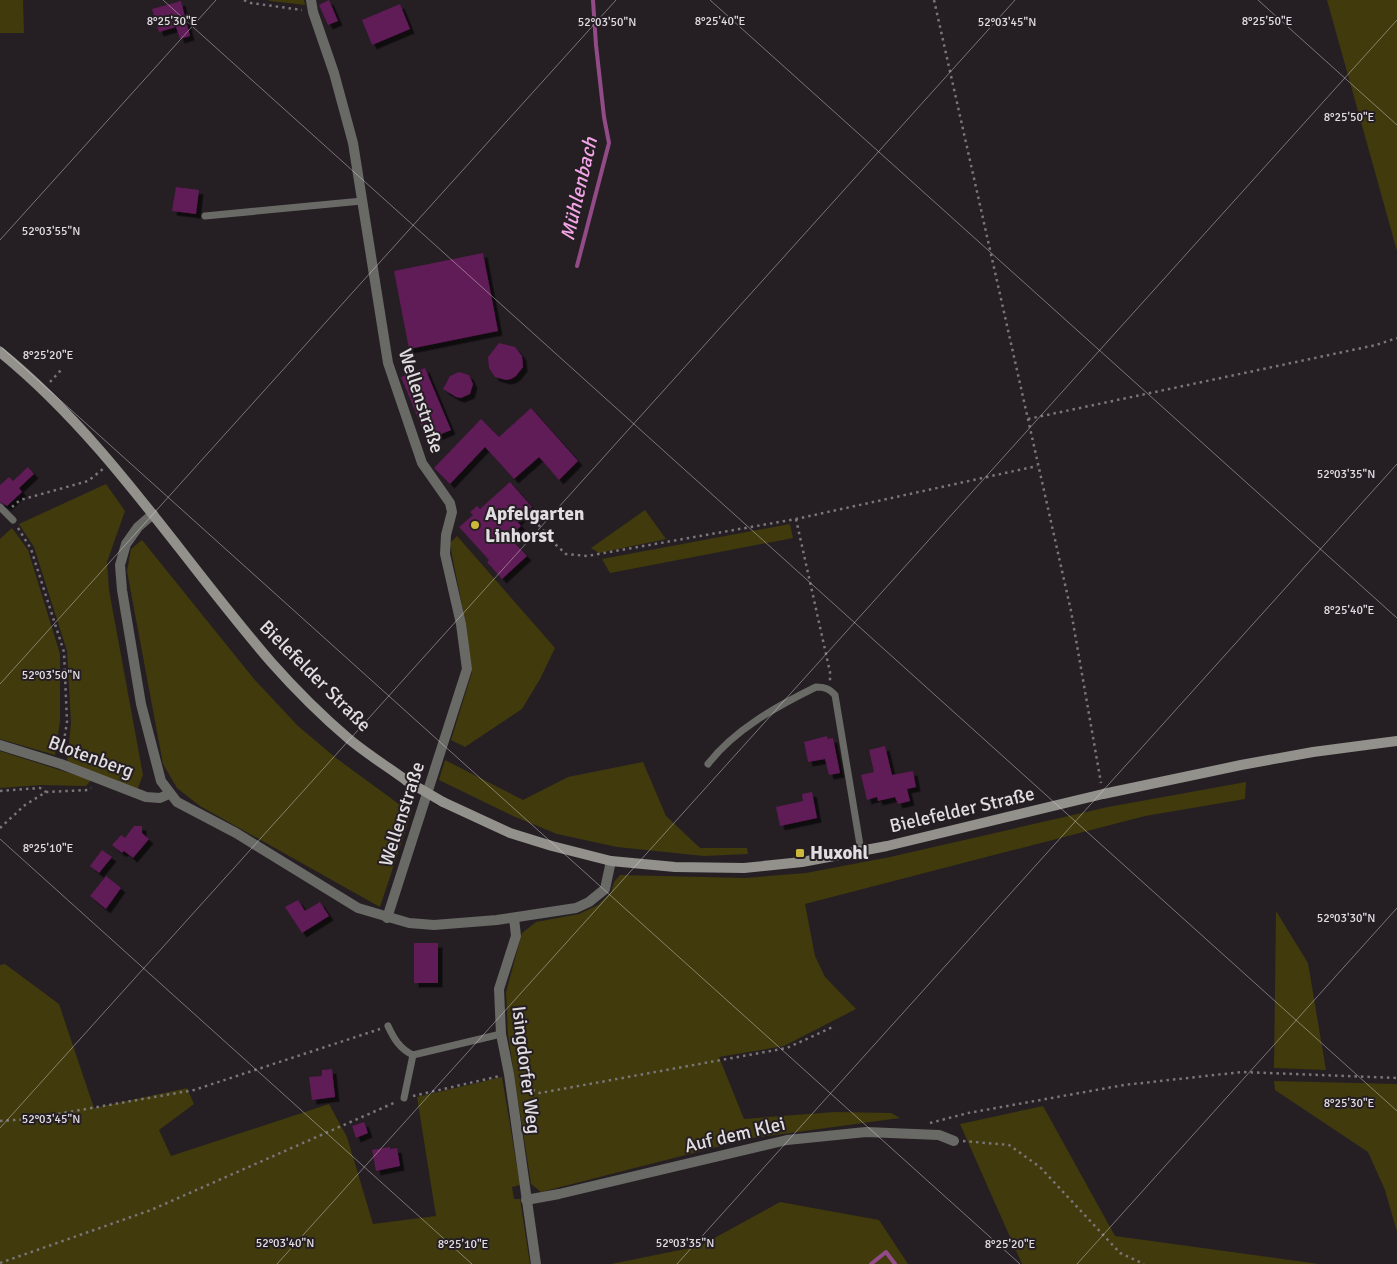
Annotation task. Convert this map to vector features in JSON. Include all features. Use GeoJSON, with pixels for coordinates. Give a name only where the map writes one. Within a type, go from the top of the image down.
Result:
{"type":"FeatureCollection","features":[{"type":"Feature","properties":{"kind":"main road","name":"Bielefelder Straße"},"geometry":{"type":"LineString","coordinates":[[0,352],[66,412],[111,463],[272,663],[350,739],[407,781],[443,802],[510,833],[552,846],[611,861],[675,867],[744,868],[802,862],[887,846],[1103,794],[1250,763],[1313,752],[1397,741]]}},
{"type":"Feature","properties":{"kind":"street","name":"Wellenstraße"},"geometry":{"type":"LineString","coordinates":[[311,0],[313,12],[334,73],[352,143],[388,363],[422,463],[450,503],[452,512],[446,535],[446,554],[467,669],[388,918]]}},
{"type":"Feature","properties":{"kind":"street"},"geometry":{"type":"LineString","coordinates":[[152,514],[138,527],[126,544],[120,565],[122,590],[141,704],[161,782],[177,802],[236,833],[358,908],[409,923],[434,925],[514,918],[576,908],[589,902],[605,889],[611,861]]}},
{"type":"Feature","properties":{"kind":"street","name":"Blotenberg"},"geometry":{"type":"LineString","coordinates":[[0,745],[61,764],[146,797],[160,798],[169,794]]}},
{"type":"Feature","properties":{"kind":"street","name":"Isingdorfer Weg"},"geometry":{"type":"LineString","coordinates":[[514,918],[516,936],[499,989],[501,1034],[509,1074],[536,1264]]}},
{"type":"Feature","properties":{"kind":"street","name":"Auf dem Klei"},"geometry":{"type":"LineString","coordinates":[[526,1200],[559,1194],[787,1140],[866,1132],[939,1135],[954,1141]]}},
{"type":"Feature","properties":{"kind":"lane"},"geometry":{"type":"LineString","coordinates":[[205,216],[362,201]]}},
{"type":"Feature","properties":{"kind":"lane"},"geometry":{"type":"LineString","coordinates":[[3,510],[13,520]]}},
{"type":"Feature","properties":{"kind":"lane"},"geometry":{"type":"LineString","coordinates":[[708,764],[724,745],[770,712],[816,687],[824,687],[831,690],[835,696],[861,851]]}},
{"type":"Feature","properties":{"kind":"lane"},"geometry":{"type":"LineString","coordinates":[[388,1026],[393,1037],[404,1051],[413,1055],[501,1034]]}},
{"type":"Feature","properties":{"kind":"lane"},"geometry":{"type":"LineString","coordinates":[[404,1098],[413,1055]]}},
{"type":"Feature","properties":{"kind":"path"},"geometry":{"type":"LineString","coordinates":[[244,0],[251,3],[313,12]]}},
{"type":"Feature","properties":{"kind":"path"},"geometry":{"type":"LineString","coordinates":[[934,0],[1071,611],[1103,794]]}},
{"type":"Feature","properties":{"kind":"path"},"geometry":{"type":"LineString","coordinates":[[1028,419],[1368,346],[1397,338]]}},
{"type":"Feature","properties":{"kind":"path"},"geometry":{"type":"LineString","coordinates":[[43,390],[62,369]]}},
{"type":"Feature","properties":{"kind":"path"},"geometry":{"type":"LineString","coordinates":[[3,510],[20,500],[88,480],[111,463]]}},
{"type":"Feature","properties":{"kind":"path"},"geometry":{"type":"LineString","coordinates":[[530,515],[566,554],[587,556],[796,519],[1037,466]]}},
{"type":"Feature","properties":{"kind":"path"},"geometry":{"type":"LineString","coordinates":[[796,519],[830,672],[831,690]]}},
{"type":"Feature","properties":{"kind":"path"},"geometry":{"type":"LineString","coordinates":[[13,520],[31,549],[64,652],[67,722],[61,764]]}},
{"type":"Feature","properties":{"kind":"path"},"geometry":{"type":"LineString","coordinates":[[0,828],[25,805],[46,792],[88,790],[102,779]]}},
{"type":"Feature","properties":{"kind":"path"},"geometry":{"type":"LineString","coordinates":[[0,791],[40,788],[46,792]]}},
{"type":"Feature","properties":{"kind":"path"},"geometry":{"type":"LineString","coordinates":[[0,1121],[29,1119],[194,1090],[388,1026]]}},
{"type":"Feature","properties":{"kind":"path"},"geometry":{"type":"LineString","coordinates":[[520,1069],[524,1086],[540,1093],[787,1048],[835,1026]]}},
{"type":"Feature","properties":{"kind":"path"},"geometry":{"type":"LineString","coordinates":[[909,1133],[914,1126],[1124,1085],[1242,1072],[1397,1078]]}},
{"type":"Feature","properties":{"kind":"path"},"geometry":{"type":"LineString","coordinates":[[0,1263],[151,1210],[404,1098],[509,1074]]}},
{"type":"Feature","properties":{"kind":"path"},"geometry":{"type":"LineString","coordinates":[[954,1141],[1009,1145],[1040,1168],[1120,1253],[1144,1264]]}},
{"type":"Feature","properties":{"kind":"shaded area"},"geometry":{"type":"Polygon","coordinates":[[[0,0],[23,0],[24,33],[0,33],[0,0]]]}},
{"type":"Feature","properties":{"kind":"shaded area"},"geometry":{"type":"Polygon","coordinates":[[[268,0],[304,0],[305,5],[270,1],[268,0]]]}},
{"type":"Feature","properties":{"kind":"shaded area"},"geometry":{"type":"Polygon","coordinates":[[[1327,0],[1397,0],[1397,251],[1327,0]]]}},
{"type":"Feature","properties":{"kind":"shaded area"},"geometry":{"type":"Polygon","coordinates":[[[106,484],[125,511],[107,562],[109,590],[143,775],[137,790],[67,763],[71,723],[67,651],[34,547],[19,524],[106,484]]]}},
{"type":"Feature","properties":{"kind":"shaded area"},"geometry":{"type":"Polygon","coordinates":[[[645,510],[666,539],[599,553],[591,548],[645,510]]]}},
{"type":"Feature","properties":{"kind":"shaded area"},"geometry":{"type":"Polygon","coordinates":[[[790,524],[793,538],[610,573],[602,559],[790,524]]]}},
{"type":"Feature","properties":{"kind":"shaded area"},"geometry":{"type":"Polygon","coordinates":[[[12,528],[28,550],[60,654],[60,721],[55,755],[0,739],[0,539],[12,528]]]}},
{"type":"Feature","properties":{"kind":"shaded area"},"geometry":{"type":"Polygon","coordinates":[[[457,536],[555,648],[540,679],[522,709],[465,747],[451,740],[472,672],[466,625],[450,543],[457,536]]]}},
{"type":"Feature","properties":{"kind":"shaded area"},"geometry":{"type":"Polygon","coordinates":[[[142,540],[254,679],[298,726],[336,758],[411,813],[380,907],[200,806],[177,788],[163,764],[127,571],[131,549],[142,540]]]}},
{"type":"Feature","properties":{"kind":"shaded area"},"geometry":{"type":"Polygon","coordinates":[[[0,751],[91,780],[86,786],[42,785],[0,788],[0,751]]]}},
{"type":"Feature","properties":{"kind":"shaded area"},"geometry":{"type":"Polygon","coordinates":[[[445,760],[523,800],[568,777],[643,762],[666,816],[700,848],[747,848],[748,854],[704,856],[617,847],[557,834],[513,816],[439,780],[445,760]]]}},
{"type":"Feature","properties":{"kind":"shaded area"},"geometry":{"type":"Polygon","coordinates":[[[1246,782],[1245,799],[1145,816],[805,904],[815,956],[825,977],[856,1009],[784,1046],[719,1057],[744,1119],[835,1112],[891,1113],[900,1118],[752,1138],[541,1192],[531,1184],[508,1035],[506,992],[522,933],[536,922],[579,914],[598,905],[611,892],[614,882],[620,875],[745,878],[806,873],[890,857],[1108,807],[1246,782]]]}},
{"type":"Feature","properties":{"kind":"shaded area"},"geometry":{"type":"Polygon","coordinates":[[[1276,911],[1308,963],[1326,1070],[1274,1068],[1276,911]]]}},
{"type":"Feature","properties":{"kind":"shaded area"},"geometry":{"type":"Polygon","coordinates":[[[5,964],[59,1004],[94,1108],[187,1088],[194,1104],[159,1130],[171,1156],[329,1104],[347,1137],[373,1224],[436,1216],[417,1097],[502,1077],[520,1185],[512,1187],[514,1199],[520,1199],[530,1264],[0,1264],[0,965],[5,964]]]}},
{"type":"Feature","properties":{"kind":"shaded area"},"geometry":{"type":"Polygon","coordinates":[[[1274,1081],[1397,1084],[1397,1232],[1385,1190],[1368,1152],[1275,1090],[1274,1081]]]}},
{"type":"Feature","properties":{"kind":"shaded area"},"geometry":{"type":"Polygon","coordinates":[[[1043,1106],[1115,1236],[1319,1264],[1022,1264],[960,1124],[1043,1106]]]}},
{"type":"Feature","properties":{"kind":"shaded area"},"geometry":{"type":"Polygon","coordinates":[[[780,1202],[879,1220],[908,1264],[611,1264],[700,1246],[780,1202]]]}},
{"type":"Feature","properties":{"kind":"building"},"geometry":{"type":"Polygon","coordinates":[[[329,0],[338,21],[328,25],[319,5],[329,0]]]}},
{"type":"Feature","properties":{"kind":"building"},"geometry":{"type":"Polygon","coordinates":[[[181,1],[190,36],[180,39],[176,27],[159,32],[152,9],[181,1]]]}},
{"type":"Feature","properties":{"kind":"building"},"geometry":{"type":"Polygon","coordinates":[[[400,4],[410,29],[372,45],[362,20],[400,4]]]}},
{"type":"Feature","properties":{"kind":"building"},"geometry":{"type":"Polygon","coordinates":[[[176,187],[199,190],[196,214],[172,211],[176,187]]]}},
{"type":"Feature","properties":{"kind":"building"},"geometry":{"type":"Polygon","coordinates":[[[483,253],[498,331],[409,349],[394,271],[483,253]]]}},
{"type":"Feature","properties":{"kind":"building"},"geometry":{"type":"Polygon","coordinates":[[[499,343],[515,347],[522,356],[523,367],[511,379],[506,380],[495,377],[489,368],[488,357],[499,343]]]}},
{"type":"Feature","properties":{"kind":"building"},"geometry":{"type":"Polygon","coordinates":[[[425,368],[451,430],[427,440],[401,377],[425,368]]]}},
{"type":"Feature","properties":{"kind":"building"},"geometry":{"type":"Polygon","coordinates":[[[459,372],[469,375],[473,384],[470,394],[461,398],[443,389],[450,376],[459,372]]]}},
{"type":"Feature","properties":{"kind":"building"},"geometry":{"type":"Polygon","coordinates":[[[531,408],[578,461],[559,480],[539,457],[514,479],[485,447],[450,484],[434,468],[481,419],[499,437],[531,408]]]}},
{"type":"Feature","properties":{"kind":"building"},"geometry":{"type":"Polygon","coordinates":[[[28,467],[34,474],[19,488],[22,492],[7,506],[0,502],[0,485],[9,477],[13,481],[28,467]]]}},
{"type":"Feature","properties":{"kind":"building"},"geometry":{"type":"Polygon","coordinates":[[[510,482],[532,507],[517,521],[521,526],[509,537],[527,556],[502,579],[487,562],[489,560],[459,527],[473,515],[470,512],[477,506],[480,509],[510,482]]]}},
{"type":"Feature","properties":{"kind":"building"},"geometry":{"type":"Polygon","coordinates":[[[827,736],[828,739],[833,738],[840,773],[829,775],[825,759],[808,762],[804,742],[827,736]]]}},
{"type":"Feature","properties":{"kind":"building"},"geometry":{"type":"Polygon","coordinates":[[[885,746],[892,775],[913,771],[916,787],[907,789],[910,801],[898,804],[895,797],[878,801],[877,797],[867,800],[861,775],[874,772],[869,750],[885,746]]]}},
{"type":"Feature","properties":{"kind":"building"},"geometry":{"type":"Polygon","coordinates":[[[812,792],[817,818],[780,826],[776,807],[803,801],[802,794],[812,792]]]}},
{"type":"Feature","properties":{"kind":"building"},"geometry":{"type":"Polygon","coordinates":[[[134,826],[142,826],[142,833],[149,839],[133,858],[124,851],[122,853],[112,845],[121,835],[125,838],[134,826]]]}},
{"type":"Feature","properties":{"kind":"building"},"geometry":{"type":"Polygon","coordinates":[[[102,850],[112,857],[99,873],[90,866],[102,850]]]}},
{"type":"Feature","properties":{"kind":"building"},"geometry":{"type":"Polygon","coordinates":[[[106,876],[121,888],[106,909],[90,896],[106,876]]]}},
{"type":"Feature","properties":{"kind":"building"},"geometry":{"type":"Polygon","coordinates":[[[298,900],[305,911],[320,902],[329,916],[302,933],[285,907],[298,900]]]}},
{"type":"Feature","properties":{"kind":"building"},"geometry":{"type":"Polygon","coordinates":[[[414,943],[438,943],[438,983],[414,983],[414,943]]]}},
{"type":"Feature","properties":{"kind":"building"},"geometry":{"type":"Polygon","coordinates":[[[332,1069],[335,1097],[312,1100],[309,1077],[322,1076],[322,1070],[332,1069]]]}},
{"type":"Feature","properties":{"kind":"building"},"geometry":{"type":"Polygon","coordinates":[[[364,1122],[368,1133],[356,1138],[352,1126],[364,1122]]]}},
{"type":"Feature","properties":{"kind":"building"},"geometry":{"type":"Polygon","coordinates":[[[390,1147],[390,1149],[397,1148],[400,1166],[376,1171],[372,1150],[390,1147]]]}},
{"type":"Feature","properties":{"kind":"waterway","name":"Mühlenbach"},"geometry":{"type":"LineString","coordinates":[[577,266],[609,143],[604,117],[593,0]]}},
{"type":"Feature","properties":{"kind":"waterway"},"geometry":{"type":"LineString","coordinates":[[871,1264],[886,1252],[895,1264]]}},
{"type":"Feature","properties":{"kind":"place","name":"Apfelgarten Linhorst"},"geometry":{"type":"Point","coordinates":[475,525]}},
{"type":"Feature","properties":{"kind":"place","name":"Huxohl"},"geometry":{"type":"Point","coordinates":[800,853]}}]}
